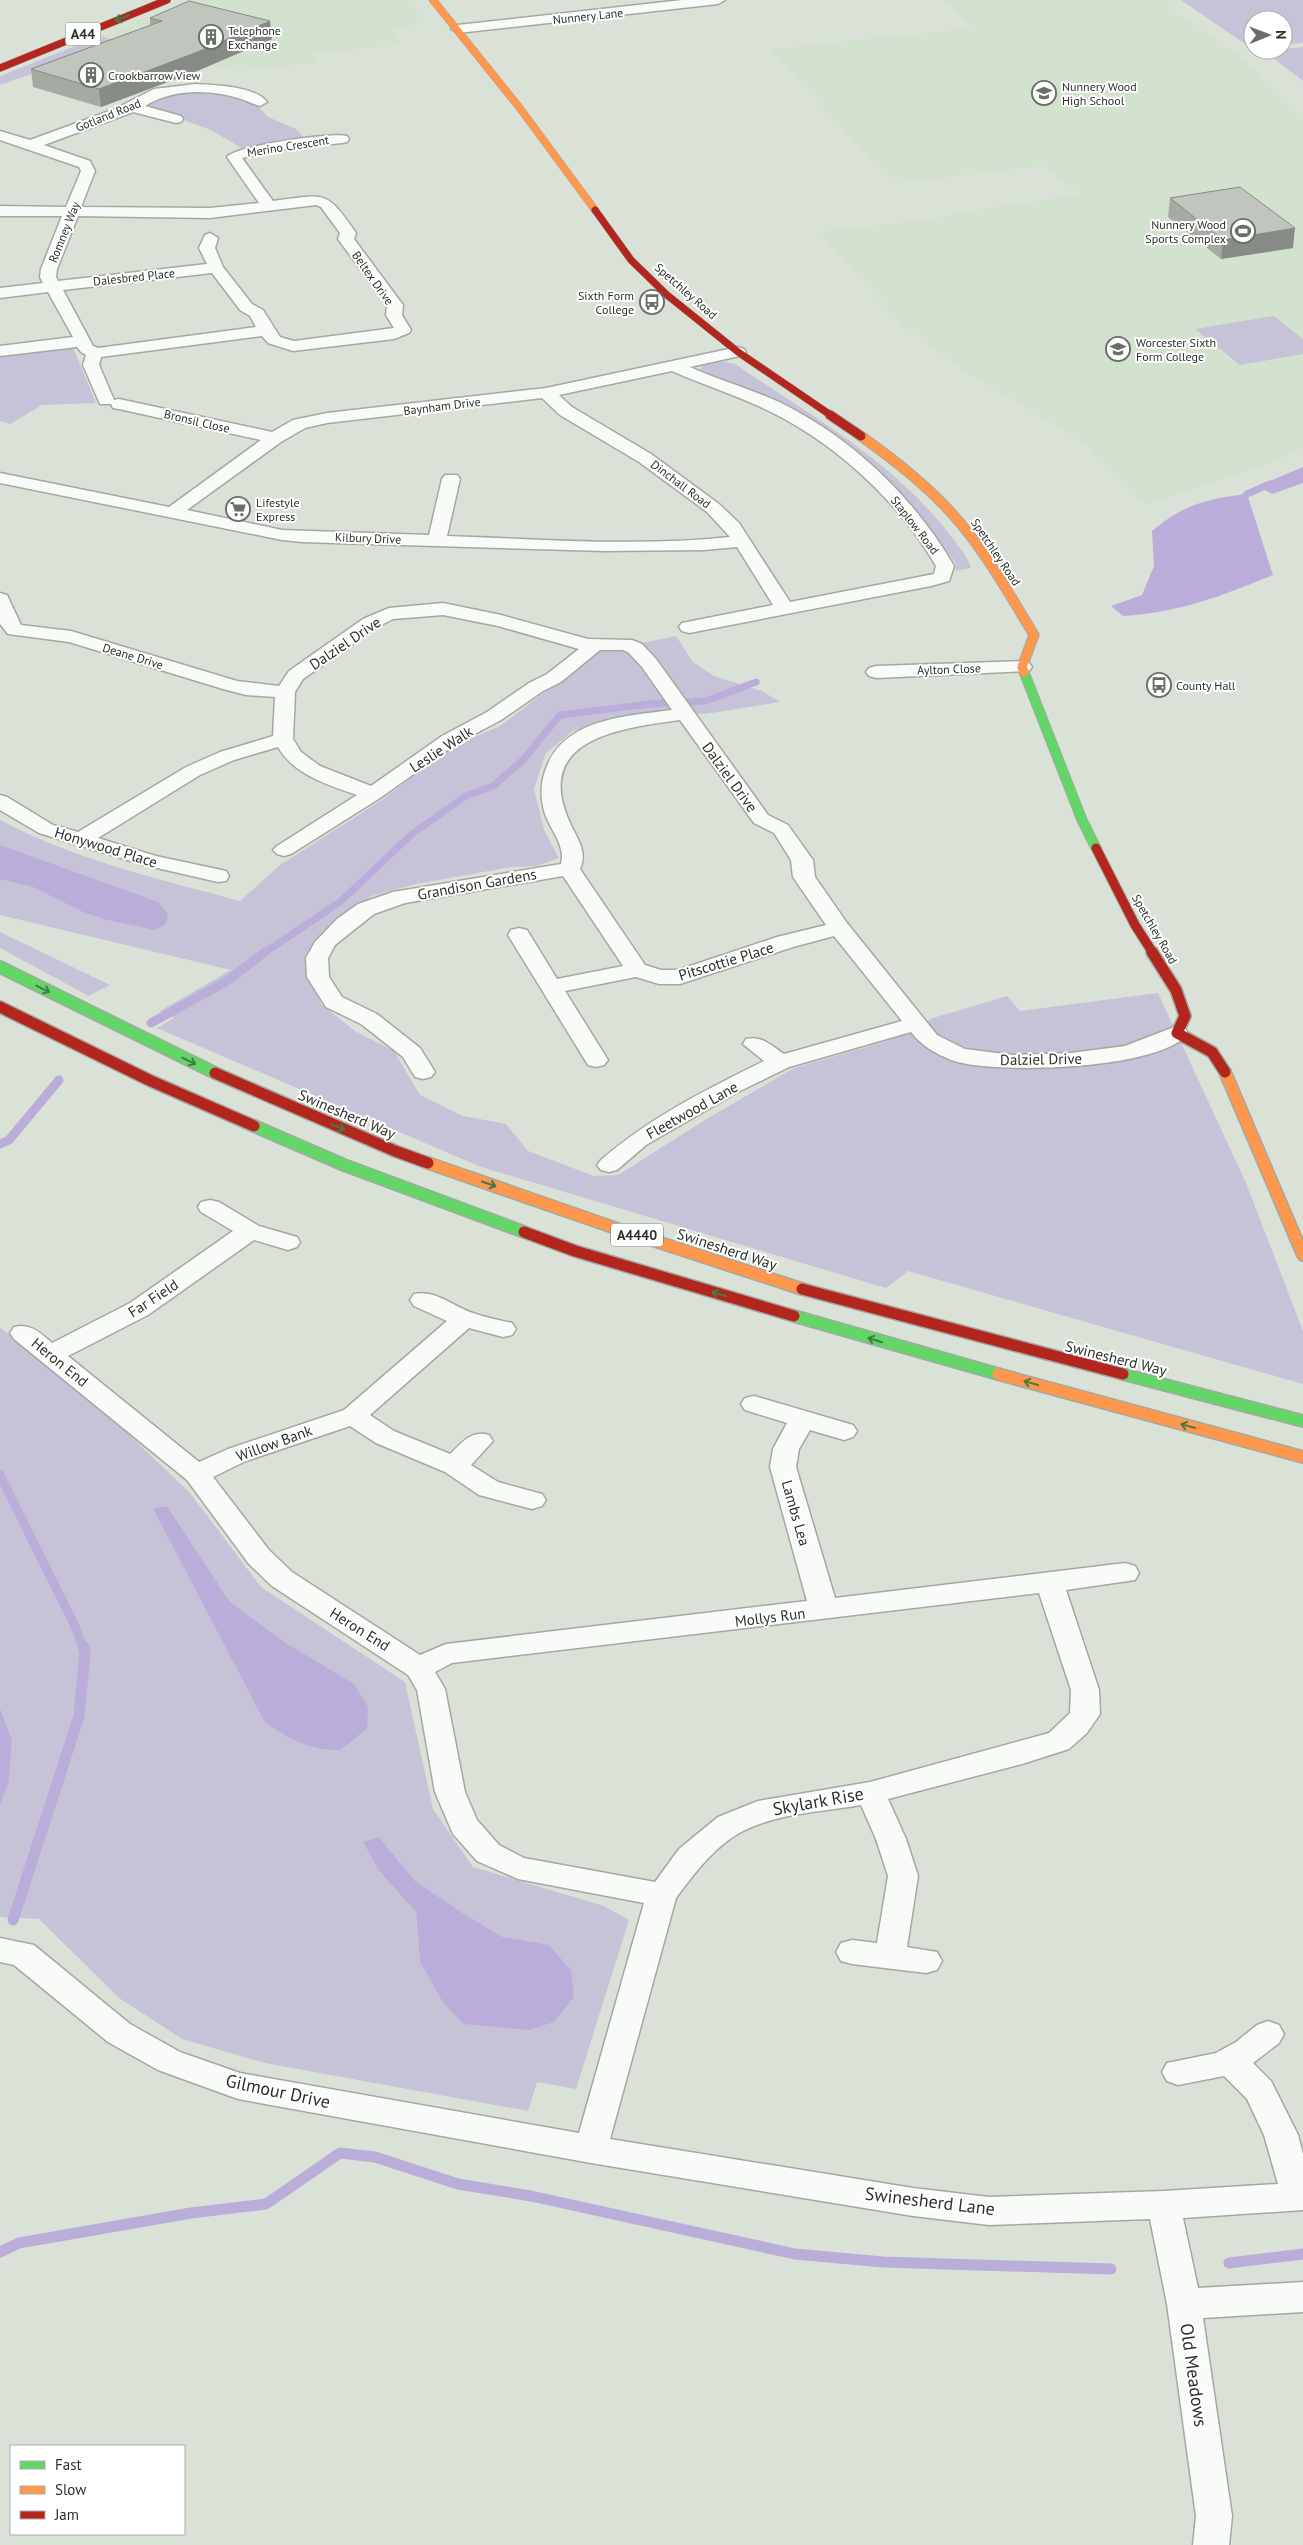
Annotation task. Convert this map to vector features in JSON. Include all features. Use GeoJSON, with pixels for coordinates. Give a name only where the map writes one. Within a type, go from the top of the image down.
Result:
{"type":"FeatureCollection","features":[{"type":"Feature","properties":{"kind":"main road","name":"A44"},"geometry":{"type":"LineString","coordinates":[[0,68],[167,0]]}},
{"type":"Feature","properties":{"kind":"main road","name":"Spetchley Road"},"geometry":{"type":"LineString","coordinates":[[433,0],[458,29],[631,260],[667,296],[738,352],[866,440],[930,490],[960,523],[983,553],[1034,635],[1022,667],[1082,820],[1135,925],[1176,990],[1185,1016],[1177,1033]]}},
{"type":"Feature","properties":{"kind":"main road","name":"Swinesherd Way"},"geometry":{"type":"LineString","coordinates":[[0,967],[231,1081],[395,1152],[618,1229],[831,1298],[1303,1421]]}},
{"type":"Feature","properties":{"kind":"main road","name":"A4440"},"geometry":{"type":"LineString","coordinates":[[0,1007],[150,1082],[336,1161],[575,1251],[890,1345],[1303,1457]]}},
{"type":"Feature","properties":{"kind":"main road"},"geometry":{"type":"LineString","coordinates":[[1177,1033],[1203,1045],[1221,1061],[1262,1163],[1303,1255]]}},
{"type":"Feature","properties":{"kind":"main road"},"geometry":{"type":"LineString","coordinates":[[1210,1432],[1268,1460]]}},
{"type":"Feature","properties":{"kind":"street","name":"Nunnery Lane"},"geometry":{"type":"LineString","coordinates":[[458,29],[718,0]]}},
{"type":"Feature","properties":{"kind":"street","name":"Gotland Road"},"geometry":{"type":"LineString","coordinates":[[31,145],[134,107],[159,92],[178,89],[250,91],[260,102]]}},
{"type":"Feature","properties":{"kind":"street"},"geometry":{"type":"LineString","coordinates":[[134,107],[176,120]]}},
{"type":"Feature","properties":{"kind":"street","name":"Romney Way"},"geometry":{"type":"LineString","coordinates":[[0,135],[85,164],[88,171],[49,269],[48,277],[87,349],[96,354]]}},
{"type":"Feature","properties":{"kind":"street","name":"Merino Crescent"},"geometry":{"type":"LineString","coordinates":[[268,204],[235,161],[232,149],[342,138]]}},
{"type":"Feature","properties":{"kind":"street","name":"Beltex Drive"},"geometry":{"type":"LineString","coordinates":[[0,211],[210,212],[268,204],[318,200],[326,204],[348,233],[346,239],[395,305],[394,315],[403,330],[394,334],[293,346],[274,340],[266,331]]}},
{"type":"Feature","properties":{"kind":"street"},"geometry":{"type":"LineString","coordinates":[[96,354],[266,331],[257,314],[246,307],[216,268],[207,248],[210,238]]}},
{"type":"Feature","properties":{"kind":"street","name":"Dalesbred Place"},"geometry":{"type":"LineString","coordinates":[[0,293],[216,268]]}},
{"type":"Feature","properties":{"kind":"street"},"geometry":{"type":"LineString","coordinates":[[0,351],[83,341]]}},
{"type":"Feature","properties":{"kind":"street","name":"Baynham Drive"},"geometry":{"type":"LineString","coordinates":[[172,513],[275,438],[300,424],[312,420],[546,393],[738,352]]}},
{"type":"Feature","properties":{"kind":"street","name":"Bronsil Close"},"geometry":{"type":"LineString","coordinates":[[96,354],[91,360],[91,365],[113,402],[275,438]]}},
{"type":"Feature","properties":{"kind":"street","name":"Staplow Road"},"geometry":{"type":"LineString","coordinates":[[676,366],[778,408],[846,455],[884,486],[935,548],[945,566],[942,577],[689,627]]}},
{"type":"Feature","properties":{"kind":"street","name":"Dinchall Road"},"geometry":{"type":"LineString","coordinates":[[546,393],[584,424],[622,444],[672,476],[713,508],[733,527],[785,608]]}},
{"type":"Feature","properties":{"kind":"street","name":"Kilbury Drive"},"geometry":{"type":"LineString","coordinates":[[0,478],[282,535],[604,546],[704,545],[742,541]]}},
{"type":"Feature","properties":{"kind":"street"},"geometry":{"type":"LineString","coordinates":[[437,540],[451,480]]}},
{"type":"Feature","properties":{"kind":"street","name":"Deane Drive"},"geometry":{"type":"LineString","coordinates":[[0,599],[10,625],[7,632],[71,637],[230,685],[246,689],[285,692]]}},
{"type":"Feature","properties":{"kind":"street","name":"Dalziel Drive"},"geometry":{"type":"LineString","coordinates":[[285,692],[296,676],[370,623],[389,614],[410,611],[443,609],[595,645],[625,644],[635,648],[761,819],[781,830],[802,860],[804,877],[839,928],[928,1040],[960,1055],[1012,1062],[1071,1060],[1128,1052],[1160,1042],[1177,1033]]}},
{"type":"Feature","properties":{"kind":"street","name":"Leslie Walk"},"geometry":{"type":"LineString","coordinates":[[284,850],[373,794],[449,740],[494,716],[536,687],[554,678],[595,645]]}},
{"type":"Feature","properties":{"kind":"street","name":"Aylton Close"},"geometry":{"type":"LineString","coordinates":[[876,672],[1022,667]]}},
{"type":"Feature","properties":{"kind":"street"},"geometry":{"type":"LineString","coordinates":[[285,692],[283,739],[293,756],[313,770],[336,781],[373,794]]}},
{"type":"Feature","properties":{"kind":"street"},"geometry":{"type":"LineString","coordinates":[[637,970],[569,868],[573,862],[574,851],[558,822],[550,788],[555,767],[564,750],[583,736],[680,707]]}},
{"type":"Feature","properties":{"kind":"street"},"geometry":{"type":"LineString","coordinates":[[82,839],[193,771],[227,756],[283,739]]}},
{"type":"Feature","properties":{"kind":"street","name":"Honywood Place"},"geometry":{"type":"LineString","coordinates":[[0,801],[46,829],[151,861],[218,876]]}},
{"type":"Feature","properties":{"kind":"street","name":"Grandison Gardens"},"geometry":{"type":"LineString","coordinates":[[423,1072],[412,1053],[369,1019],[334,1002],[318,977],[317,958],[326,942],[344,924],[366,909],[401,897],[569,868]]}},
{"type":"Feature","properties":{"kind":"street","name":"Pitscottie Place"},"geometry":{"type":"LineString","coordinates":[[553,986],[637,970],[659,977],[680,977],[785,942],[839,928]]}},
{"type":"Feature","properties":{"kind":"street"},"geometry":{"type":"LineString","coordinates":[[519,935],[553,986],[596,1060]]}},
{"type":"Feature","properties":{"kind":"street","name":"Fleetwood Lane"},"geometry":{"type":"LineString","coordinates":[[609,1165],[638,1140],[728,1088],[781,1062],[915,1024]]}},
{"type":"Feature","properties":{"kind":"street"},"geometry":{"type":"LineString","coordinates":[[754,1044],[781,1062]]}},
{"type":"Feature","properties":{"kind":"street"},"geometry":{"type":"LineString","coordinates":[[210,1208],[250,1231],[288,1242]]}},
{"type":"Feature","properties":{"kind":"street","name":"Far Field"},"geometry":{"type":"LineString","coordinates":[[50,1356],[139,1309],[250,1231]]}},
{"type":"Feature","properties":{"kind":"street"},"geometry":{"type":"LineString","coordinates":[[423,1300],[464,1319],[503,1329]]}},
{"type":"Feature","properties":{"kind":"street","name":"Willow Bank"},"geometry":{"type":"LineString","coordinates":[[196,1474],[237,1455],[353,1416],[464,1319]]}},
{"type":"Feature","properties":{"kind":"street","name":"Heron End"},"geometry":{"type":"LineString","coordinates":[[24,1332],[50,1356],[196,1474],[259,1557],[282,1580],[404,1656],[418,1668],[431,1689],[450,1792],[464,1826],[488,1853],[518,1868],[662,1895]]}},
{"type":"Feature","properties":{"kind":"street"},"geometry":{"type":"LineString","coordinates":[[754,1404],[844,1431]]}},
{"type":"Feature","properties":{"kind":"street"},"geometry":{"type":"LineString","coordinates":[[353,1416],[385,1437],[454,1466],[489,1488],[532,1500]]}},
{"type":"Feature","properties":{"kind":"street","name":"Lambs Lea"},"geometry":{"type":"LineString","coordinates":[[802,1419],[786,1449],[783,1467],[824,1610]]}},
{"type":"Feature","properties":{"kind":"street"},"geometry":{"type":"LineString","coordinates":[[454,1466],[480,1441]]}},
{"type":"Feature","properties":{"kind":"street","name":"Mollys Run"},"geometry":{"type":"LineString","coordinates":[[418,1668],[446,1654],[1125,1573]]}},
{"type":"Feature","properties":{"kind":"street","name":"Skylark Rise"},"geometry":{"type":"LineString","coordinates":[[591,2149],[662,1895],[690,1857],[729,1825],[769,1809],[870,1793],[1022,1753],[1059,1740],[1076,1726],[1085,1714],[1085,1690],[1050,1583]]}},
{"type":"Feature","properties":{"kind":"street"},"geometry":{"type":"LineString","coordinates":[[870,1793],[891,1839],[903,1876],[890,1957]]}},
{"type":"Feature","properties":{"kind":"street","name":"Gilmour Drive"},"geometry":{"type":"LineString","coordinates":[[0,1950],[23,1954],[119,2033],[169,2061],[238,2086],[591,2149]]}},
{"type":"Feature","properties":{"kind":"street"},"geometry":{"type":"LineString","coordinates":[[852,1952],[926,1961]]}},
{"type":"Feature","properties":{"kind":"street"},"geometry":{"type":"LineString","coordinates":[[1178,2072],[1204,2070],[1230,2061],[1251,2051],[1268,2034]]}},
{"type":"Feature","properties":{"kind":"street"},"geometry":{"type":"LineString","coordinates":[[1230,2061],[1258,2090],[1278,2128],[1300,2196]]}},
{"type":"Feature","properties":{"kind":"street","name":"Swinesherd Lane"},"geometry":{"type":"LineString","coordinates":[[591,2149],[913,2202],[989,2211],[1164,2205],[1300,2196]]}},
{"type":"Feature","properties":{"kind":"street","name":"Old Meadows"},"geometry":{"type":"LineString","coordinates":[[1164,2205],[1184,2304],[1214,2516],[1211,2545]]}},
{"type":"Feature","properties":{"kind":"street"},"geometry":{"type":"LineString","coordinates":[[1184,2304],[1303,2297]]}},
{"type":"Feature","properties":{"kind":"shaded area"},"geometry":{"type":"Polygon","coordinates":[[[189,0],[407,0],[427,24],[391,28],[403,45],[313,54],[319,63],[238,71],[100,36],[189,0]]]}},
{"type":"Feature","properties":{"kind":"shaded area"},"geometry":{"type":"Polygon","coordinates":[[[943,0],[1165,0],[1174,7],[1175,15],[1183,16],[1241,57],[1303,116],[1303,448],[1271,464],[1145,505],[1098,462],[1086,444],[962,370],[905,328],[818,232],[933,219],[963,211],[1081,195],[1043,166],[892,184],[770,49],[973,28],[943,0]]]}},
{"type":"Feature","properties":{"kind":"shaded area"},"geometry":{"type":"Polygon","coordinates":[[[1181,0],[1303,0],[1303,43],[1293,44],[1293,10],[1243,10],[1243,43],[1181,0]]]}},
{"type":"Feature","properties":{"kind":"shaded area"},"geometry":{"type":"Polygon","coordinates":[[[100,36],[122,42],[0,85],[0,76],[100,36]]]}},
{"type":"Feature","properties":{"kind":"shaded area"},"geometry":{"type":"Polygon","coordinates":[[[1303,47],[1303,81],[1276,60],[1293,60],[1293,48],[1303,47]]]}},
{"type":"Feature","properties":{"kind":"shaded area"},"geometry":{"type":"Polygon","coordinates":[[[189,90],[239,96],[254,102],[268,117],[296,129],[306,140],[245,150],[211,130],[141,107],[161,95],[189,90]]]}},
{"type":"Feature","properties":{"kind":"shaded area"},"geometry":{"type":"Polygon","coordinates":[[[1274,316],[1303,339],[1303,354],[1240,365],[1195,329],[1274,316]]]}},
{"type":"Feature","properties":{"kind":"shaded area"},"geometry":{"type":"Polygon","coordinates":[[[72,345],[96,403],[42,405],[10,424],[0,421],[0,354],[72,345]]]}},
{"type":"Feature","properties":{"kind":"shaded area"},"geometry":{"type":"Polygon","coordinates":[[[726,362],[735,364],[823,422],[880,464],[931,512],[964,553],[971,568],[956,571],[956,563],[908,505],[869,465],[699,371],[707,364],[726,362]]]}},
{"type":"Feature","properties":{"kind":"shaded area"},"geometry":{"type":"Polygon","coordinates":[[[1303,467],[1303,483],[1272,494],[1258,486],[1303,467]]]}},
{"type":"Feature","properties":{"kind":"shaded area"},"geometry":{"type":"Polygon","coordinates":[[[1247,494],[1273,575],[1200,602],[1164,611],[1123,616],[1111,606],[1142,595],[1154,566],[1152,531],[1175,515],[1196,504],[1247,494]]]}},
{"type":"Feature","properties":{"kind":"shaded area"},"geometry":{"type":"Polygon","coordinates":[[[676,636],[693,662],[714,676],[762,691],[780,702],[705,714],[658,711],[573,731],[546,753],[534,789],[544,830],[559,858],[537,866],[511,867],[416,884],[372,896],[344,914],[317,938],[306,968],[321,1004],[355,1031],[394,1051],[420,1095],[463,1116],[506,1124],[528,1151],[594,1176],[618,1175],[705,1120],[794,1068],[884,1042],[933,1018],[1007,996],[1020,1011],[1158,993],[1246,1183],[1303,1331],[1303,1384],[908,1271],[886,1288],[481,1167],[157,1028],[174,1018],[160,1011],[231,970],[0,915],[0,820],[29,834],[88,857],[148,876],[240,901],[280,865],[382,800],[452,747],[500,726],[598,652],[676,636]]]}},
{"type":"Feature","properties":{"kind":"shaded area"},"geometry":{"type":"Polygon","coordinates":[[[0,845],[158,902],[168,914],[166,924],[155,930],[103,919],[81,911],[33,887],[0,879],[0,845]]]}},
{"type":"Feature","properties":{"kind":"shaded area"},"geometry":{"type":"Polygon","coordinates":[[[0,932],[110,985],[89,996],[0,948],[0,932]]]}},
{"type":"Feature","properties":{"kind":"shaded area"},"geometry":{"type":"Polygon","coordinates":[[[0,1327],[125,1431],[190,1493],[261,1587],[405,1682],[433,1809],[473,1867],[604,1906],[629,1920],[576,2089],[537,2082],[528,2111],[265,2063],[182,2039],[119,1998],[39,1919],[0,1917],[0,1805],[9,1782],[12,1740],[0,1708],[0,1327]],[[167,1506],[153,1509],[264,1721],[289,1645],[230,1602],[167,1506]],[[379,1837],[380,1872],[416,1912],[420,1962],[443,2003],[464,2024],[571,1970],[549,1946],[503,1937],[415,1881],[379,1837]]]}},
{"type":"Feature","properties":{"kind":"shaded area"},"geometry":{"type":"Polygon","coordinates":[[[167,1506],[230,1602],[289,1645],[354,1684],[368,1707],[367,1728],[341,1750],[330,1750],[300,1743],[282,1734],[264,1721],[153,1509],[167,1506]]]}},
{"type":"Feature","properties":{"kind":"shaded area"},"geometry":{"type":"Polygon","coordinates":[[[0,1708],[12,1740],[9,1782],[0,1805],[0,1708]]]}},
{"type":"Feature","properties":{"kind":"shaded area"},"geometry":{"type":"Polygon","coordinates":[[[379,1837],[415,1881],[469,1917],[503,1937],[549,1945],[571,1970],[574,1997],[554,2022],[529,2030],[464,2024],[443,2003],[420,1962],[416,1912],[380,1872],[363,1842],[379,1837]]]}},
{"type":"Feature","properties":{"kind":"building"},"geometry":{"type":"Polygon","coordinates":[[[189,1],[270,21],[195,53],[99,89],[31,69],[162,21],[150,18],[189,1]]]}},
{"type":"Feature","properties":{"kind":"building"},"geometry":{"type":"Polygon","coordinates":[[[1240,187],[1295,228],[1223,240],[1170,198],[1240,187]]]}},
{"type":"Feature","properties":{"kind":"waterway"},"geometry":{"type":"LineString","coordinates":[[1239,503],[1247,494],[1270,484]]}},
{"type":"Feature","properties":{"kind":"waterway"},"geometry":{"type":"LineString","coordinates":[[264,953],[340,902],[412,834],[466,796],[493,786],[523,760],[560,715],[650,704],[706,701],[756,682]]}},
{"type":"Feature","properties":{"kind":"waterway"},"geometry":{"type":"LineString","coordinates":[[151,1023],[227,981],[265,952]]}},
{"type":"Feature","properties":{"kind":"waterway"},"geometry":{"type":"LineString","coordinates":[[0,1144],[9,1140],[59,1080]]}},
{"type":"Feature","properties":{"kind":"waterway"},"geometry":{"type":"LineString","coordinates":[[0,1475],[74,1624],[83,1648]]}},
{"type":"Feature","properties":{"kind":"waterway"},"geometry":{"type":"LineString","coordinates":[[13,1920],[79,1716],[85,1652],[83,1646]]}},
{"type":"Feature","properties":{"kind":"waterway"},"geometry":{"type":"LineString","coordinates":[[0,2252],[19,2243],[191,2213],[266,2204],[340,2153],[375,2157],[458,2184],[531,2196],[795,2254],[883,2262],[1111,2269]]}},
{"type":"Feature","properties":{"kind":"waterway"},"geometry":{"type":"LineString","coordinates":[[1229,2263],[1303,2254]]}},
{"type":"Feature","properties":{"kind":"traffic: fast"},"geometry":{"type":"LineString","coordinates":[[1024,672],[1082,820],[1096,848]]}},
{"type":"Feature","properties":{"kind":"traffic: fast"},"geometry":{"type":"LineString","coordinates":[[0,967],[215,1073]]}},
{"type":"Feature","properties":{"kind":"traffic: fast"},"geometry":{"type":"LineString","coordinates":[[254,1126],[344,1165],[524,1232]]}},
{"type":"Feature","properties":{"kind":"traffic: fast"},"geometry":{"type":"LineString","coordinates":[[794,1316],[998,1374]]}},
{"type":"Feature","properties":{"kind":"traffic: fast"},"geometry":{"type":"LineString","coordinates":[[1123,1374],[1303,1421]]}},
{"type":"Feature","properties":{"kind":"traffic: slow"},"geometry":{"type":"LineString","coordinates":[[433,0],[519,107],[595,210]]}},
{"type":"Feature","properties":{"kind":"traffic: slow"},"geometry":{"type":"LineString","coordinates":[[861,436],[901,466],[938,499],[981,550],[1034,635],[1022,667],[1024,672]]}},
{"type":"Feature","properties":{"kind":"traffic: slow"},"geometry":{"type":"LineString","coordinates":[[1225,1072],[1262,1163],[1303,1255]]}},
{"type":"Feature","properties":{"kind":"traffic: slow"},"geometry":{"type":"LineString","coordinates":[[428,1163],[618,1229],[802,1289]]}},
{"type":"Feature","properties":{"kind":"traffic: slow"},"geometry":{"type":"LineString","coordinates":[[998,1374],[1303,1457]]}},
{"type":"Feature","properties":{"kind":"traffic: jam"},"geometry":{"type":"LineString","coordinates":[[0,68],[167,0]]}},
{"type":"Feature","properties":{"kind":"traffic: jam"},"geometry":{"type":"LineString","coordinates":[[595,210],[631,260],[667,295],[738,352],[861,436]]}},
{"type":"Feature","properties":{"kind":"traffic: jam"},"geometry":{"type":"LineString","coordinates":[[1096,848],[1135,925],[1176,990],[1185,1016],[1177,1033],[1199,1043],[1212,1052],[1225,1072]]}},
{"type":"Feature","properties":{"kind":"traffic: jam"},"geometry":{"type":"LineString","coordinates":[[0,1007],[151,1081],[254,1126]]}},
{"type":"Feature","properties":{"kind":"traffic: jam"},"geometry":{"type":"LineString","coordinates":[[215,1073],[395,1151],[428,1163]]}},
{"type":"Feature","properties":{"kind":"traffic: jam"},"geometry":{"type":"LineString","coordinates":[[524,1232],[575,1251],[794,1316]]}},
{"type":"Feature","properties":{"kind":"traffic: jam"},"geometry":{"type":"LineString","coordinates":[[802,1289],[1123,1374]]}},
{"type":"Feature","properties":{"kind":"place","name":"Telephone Exchange"},"geometry":{"type":"Point","coordinates":[211,37]}},
{"type":"Feature","properties":{"kind":"place","name":"Crookbarrow View"},"geometry":{"type":"Point","coordinates":[91,75]}},
{"type":"Feature","properties":{"kind":"place","name":"Nunnery Wood High School"},"geometry":{"type":"Point","coordinates":[1044,93]}},
{"type":"Feature","properties":{"kind":"place","name":"Nunnery Wood Sports Complex"},"geometry":{"type":"Point","coordinates":[1243,231]}},
{"type":"Feature","properties":{"kind":"place","name":"Sixth Form College"},"geometry":{"type":"Point","coordinates":[652,302]}},
{"type":"Feature","properties":{"kind":"place","name":"Worcester Sixth Form College"},"geometry":{"type":"Point","coordinates":[1118,349]}},
{"type":"Feature","properties":{"kind":"place","name":"Lifestyle Express"},"geometry":{"type":"Point","coordinates":[238,509]}},
{"type":"Feature","properties":{"kind":"place","name":"County Hall"},"geometry":{"type":"Point","coordinates":[1159,685]}}]}
